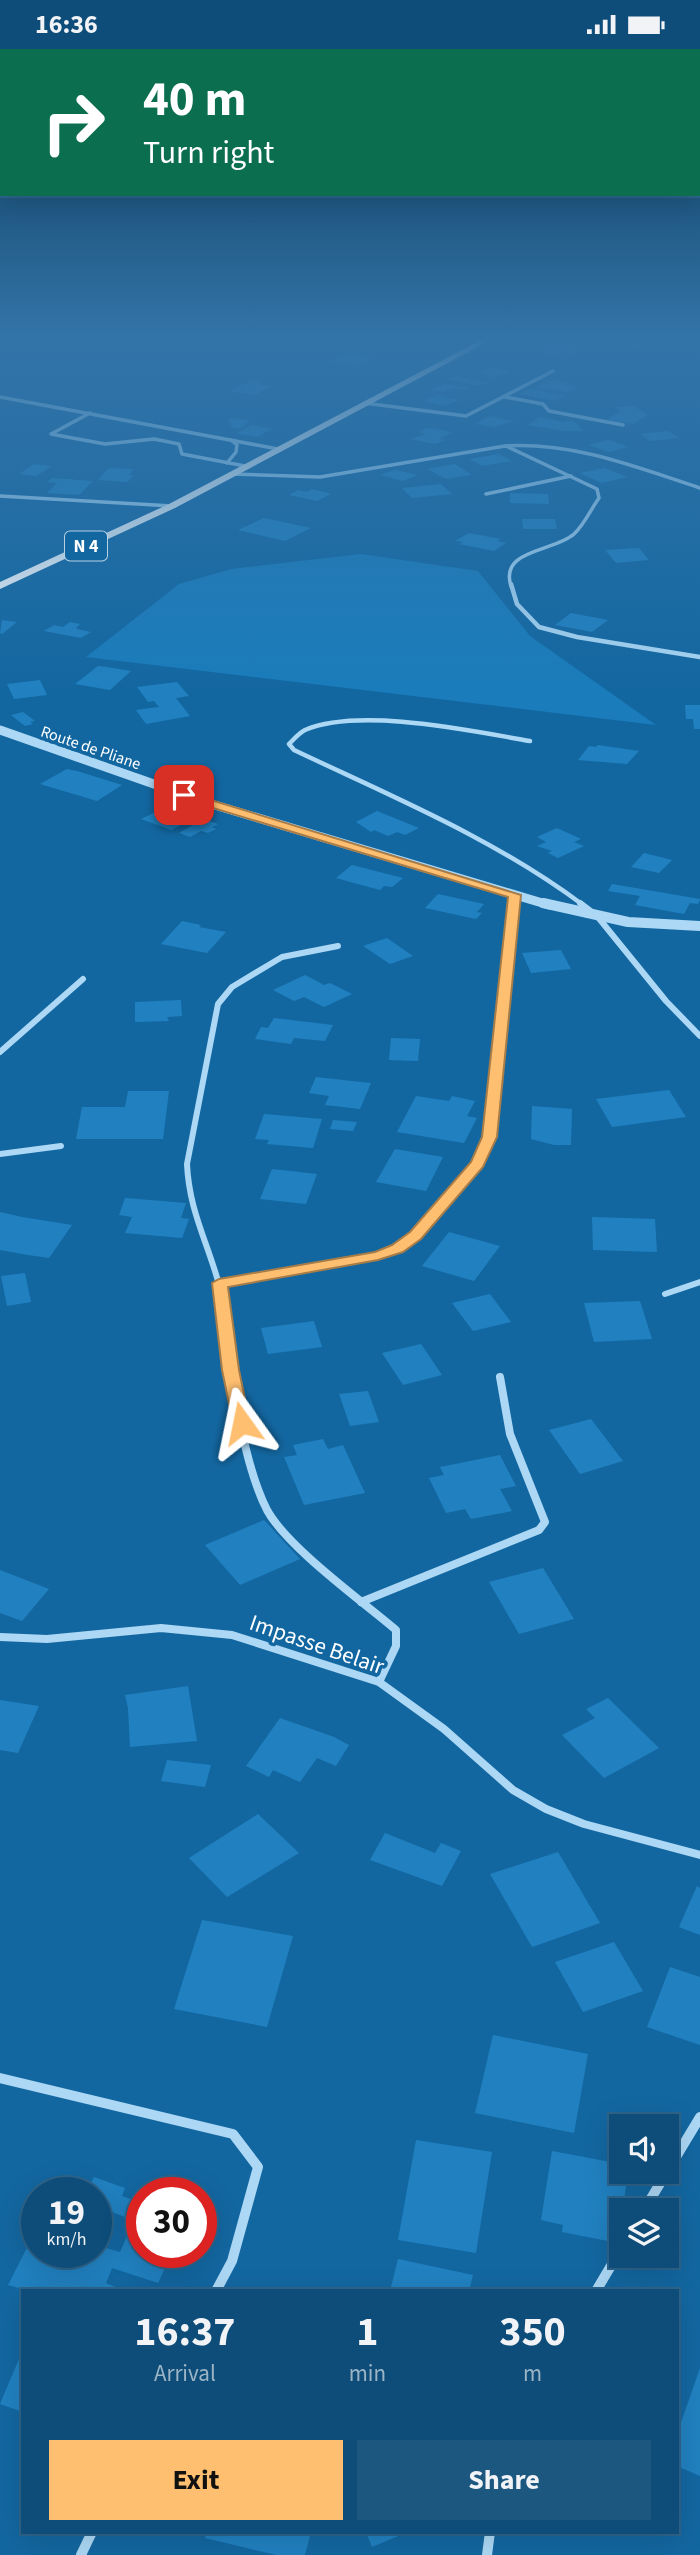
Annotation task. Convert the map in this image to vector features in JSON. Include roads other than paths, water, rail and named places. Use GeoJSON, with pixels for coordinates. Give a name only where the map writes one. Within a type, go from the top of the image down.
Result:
{"type":"FeatureCollection","features":[{"type":"Feature","properties":{"kind":"main road","name":"N 4"},"geometry":{"type":"LineString","coordinates":[[0,586],[172,506],[263,457]]}},
{"type":"Feature","properties":{"kind":"street"},"geometry":{"type":"LineString","coordinates":[[197,457],[245,466]]}},
{"type":"Feature","properties":{"kind":"street"},"geometry":{"type":"LineString","coordinates":[[227,463],[231,457]]}},
{"type":"Feature","properties":{"kind":"street"},"geometry":{"type":"LineString","coordinates":[[230,474],[320,477],[440,457]]}},
{"type":"Feature","properties":{"kind":"street"},"geometry":{"type":"LineString","coordinates":[[529,457],[597,489],[599,498],[575,533],[563,541],[516,559],[510,568],[509,579],[517,604],[539,627],[577,637],[700,657]]}},
{"type":"Feature","properties":{"kind":"street"},"geometry":{"type":"LineString","coordinates":[[594,457],[700,488]]}},
{"type":"Feature","properties":{"kind":"street"},"geometry":{"type":"LineString","coordinates":[[486,494],[572,476]]}},
{"type":"Feature","properties":{"kind":"street"},"geometry":{"type":"LineString","coordinates":[[0,496],[172,506]]}},
{"type":"Feature","properties":{"kind":"street"},"geometry":{"type":"LineString","coordinates":[[530,741],[431,726],[358,721],[312,725],[291,737],[289,744],[294,750],[514,857],[597,916],[666,1001],[700,1036]]}},
{"type":"Feature","properties":{"kind":"street","name":"Route de Pliane"},"geometry":{"type":"LineString","coordinates":[[0,730],[232,811],[515,895],[597,916],[633,922],[700,926]]}},
{"type":"Feature","properties":{"kind":"street"},"geometry":{"type":"LineString","coordinates":[[219,1283],[378,1256],[398,1248],[415,1235],[478,1163],[489,1137],[515,895]]}},
{"type":"Feature","properties":{"kind":"street"},"geometry":{"type":"LineString","coordinates":[[338,946],[282,957],[232,987],[218,1004],[187,1164],[188,1190],[195,1219],[219,1283],[231,1370],[253,1476],[268,1512],[295,1544],[396,1630],[396,1646],[379,1682]]}},
{"type":"Feature","properties":{"kind":"street"},"geometry":{"type":"LineString","coordinates":[[0,1052],[83,979]]}},
{"type":"Feature","properties":{"kind":"street"},"geometry":{"type":"LineString","coordinates":[[0,1154],[61,1146]]}},
{"type":"Feature","properties":{"kind":"street"},"geometry":{"type":"LineString","coordinates":[[665,1294],[700,1282]]}},
{"type":"Feature","properties":{"kind":"street"},"geometry":{"type":"LineString","coordinates":[[361,1602],[544,1526],[545,1522],[510,1434],[500,1377]]}},
{"type":"Feature","properties":{"kind":"street","name":"Impasse Belair"},"geometry":{"type":"LineString","coordinates":[[0,1637],[47,1639],[161,1628],[232,1635],[379,1682],[444,1729],[513,1790],[546,1809],[584,1824],[700,1855]]}},
{"type":"Feature","properties":{"kind":"street"},"geometry":{"type":"LineString","coordinates":[[0,2078],[233,2134],[258,2167],[232,2261],[217,2289]]}},
{"type":"Feature","properties":{"kind":"street"},"geometry":{"type":"LineString","coordinates":[[651,2198],[700,2117]]}},
{"type":"Feature","properties":{"kind":"street"},"geometry":{"type":"LineString","coordinates":[[597,2289],[610,2268]]}},
{"type":"Feature","properties":{"kind":"street"},"geometry":{"type":"LineString","coordinates":[[81,2555],[91,2534]]}},
{"type":"Feature","properties":{"kind":"street"},"geometry":{"type":"LineString","coordinates":[[487,2555],[491,2534]]}}]}
